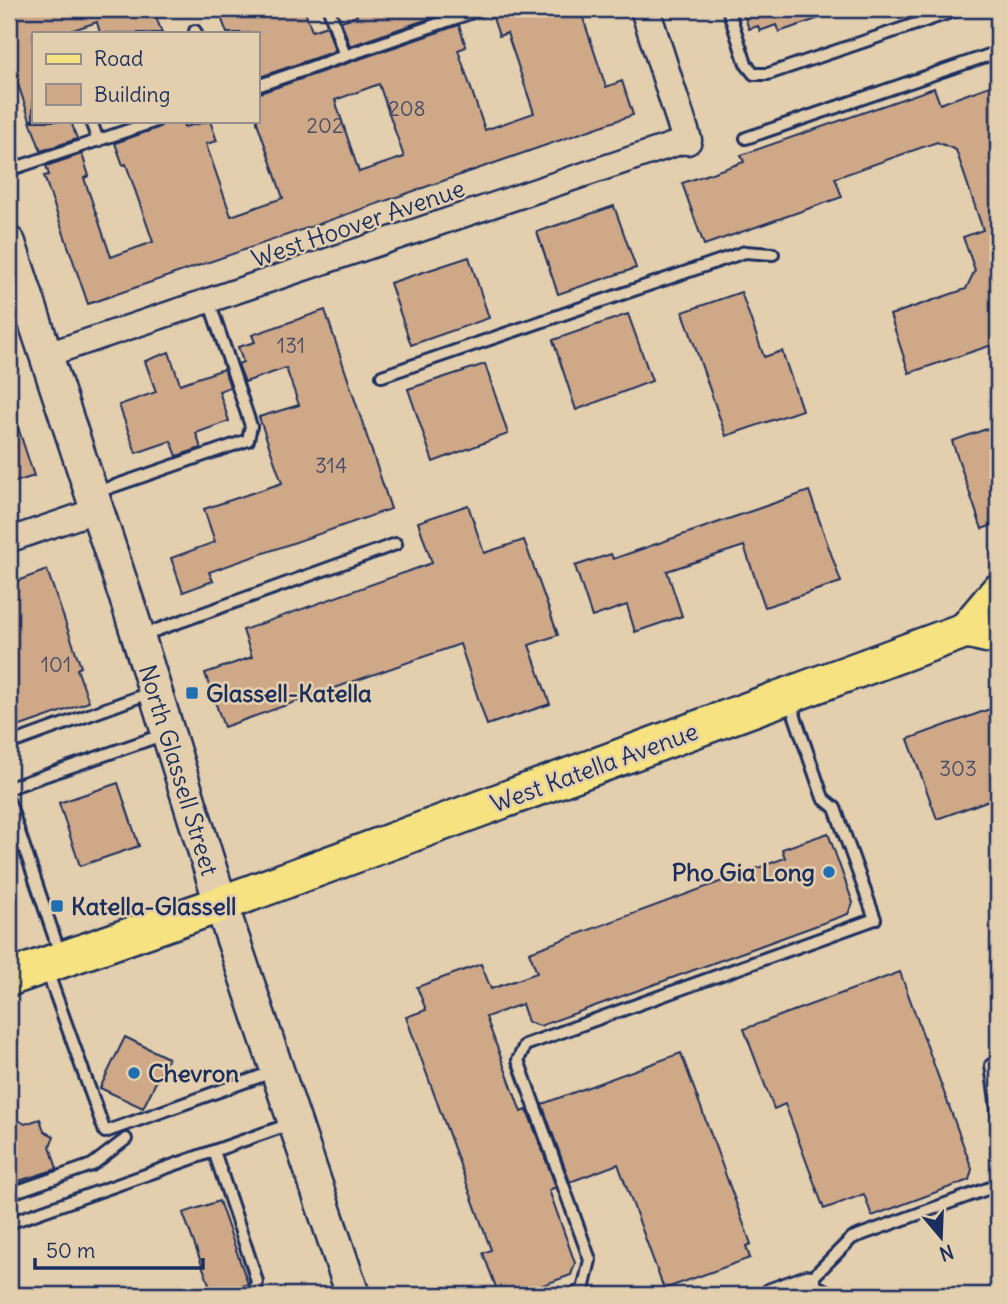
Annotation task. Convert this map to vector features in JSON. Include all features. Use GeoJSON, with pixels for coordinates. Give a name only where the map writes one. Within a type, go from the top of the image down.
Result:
{"type":"FeatureCollection","features":[{"type":"Feature","properties":{"kind":"main road","name":"North Glassell Street"},"geometry":{"type":"LineString","coordinates":[[9,243],[138,637],[221,904],[354,1295]]}},
{"type":"Feature","properties":{"kind":"main road","name":"West Katella Avenue"},"geometry":{"type":"LineString","coordinates":[[9,978],[221,904],[788,696],[982,634],[998,592]]}},
{"type":"Feature","properties":{"kind":"street"},"geometry":{"type":"LineString","coordinates":[[645,9],[687,141]]}},
{"type":"Feature","properties":{"kind":"street","name":"West Hoover Avenue"},"geometry":{"type":"LineString","coordinates":[[46,355],[687,141]]}},
{"type":"Feature","properties":{"kind":"street"},"geometry":{"type":"LineString","coordinates":[[9,540],[94,502]]}},
{"type":"Feature","properties":{"kind":"street"},"geometry":{"type":"LineString","coordinates":[[772,1295],[809,1288]]}},
{"type":"Feature","properties":{"kind":"lane"},"geometry":{"type":"LineString","coordinates":[[328,9],[345,56]]}},
{"type":"Feature","properties":{"kind":"lane"},"geometry":{"type":"LineString","coordinates":[[728,9],[746,64],[754,74],[768,74],[960,9]]}},
{"type":"Feature","properties":{"kind":"lane"},"geometry":{"type":"LineString","coordinates":[[259,85],[475,10]]}},
{"type":"Feature","properties":{"kind":"lane"},"geometry":{"type":"LineString","coordinates":[[746,138],[998,52]]}},
{"type":"Feature","properties":{"kind":"lane"},"geometry":{"type":"LineString","coordinates":[[91,122],[98,141]]}},
{"type":"Feature","properties":{"kind":"lane"},"geometry":{"type":"LineString","coordinates":[[9,170],[153,122]]}},
{"type":"Feature","properties":{"kind":"lane"},"geometry":{"type":"LineString","coordinates":[[382,376],[745,252],[773,254]]}},
{"type":"Feature","properties":{"kind":"lane"},"geometry":{"type":"LineString","coordinates":[[94,502],[248,440],[251,426],[209,301]]}},
{"type":"Feature","properties":{"kind":"lane"},"geometry":{"type":"LineString","coordinates":[[138,637],[396,544]]}},
{"type":"Feature","properties":{"kind":"lane"},"geometry":{"type":"LineString","coordinates":[[9,744],[155,691]]}},
{"type":"Feature","properties":{"kind":"lane"},"geometry":{"type":"LineString","coordinates":[[572,1295],[583,1290],[590,1260],[518,1060],[525,1045],[875,919],[835,808],[823,797],[788,696]]}},
{"type":"Feature","properties":{"kind":"lane"},"geometry":{"type":"LineString","coordinates":[[9,788],[168,733]]}},
{"type":"Feature","properties":{"kind":"lane"},"geometry":{"type":"LineString","coordinates":[[9,802],[105,1132],[277,1070]]}},
{"type":"Feature","properties":{"kind":"lane"},"geometry":{"type":"LineString","coordinates":[[991,1065],[998,1116]]}},
{"type":"Feature","properties":{"kind":"lane"},"geometry":{"type":"LineString","coordinates":[[9,1223],[295,1122]]}},
{"type":"Feature","properties":{"kind":"lane"},"geometry":{"type":"LineString","coordinates":[[9,1194],[92,1165],[126,1139]]}},
{"type":"Feature","properties":{"kind":"lane"},"geometry":{"type":"LineString","coordinates":[[214,1151],[257,1282],[254,1295]]}},
{"type":"Feature","properties":{"kind":"lane"},"geometry":{"type":"LineString","coordinates":[[834,1295],[809,1288],[852,1238],[998,1185]]}},
{"type":"Feature","properties":{"kind":"building"},"geometry":{"type":"Polygon","coordinates":[[[22,9],[153,9],[162,32],[100,32],[97,22],[67,32],[32,32],[30,120],[9,57],[9,13],[22,9]]]}},
{"type":"Feature","properties":{"kind":"building"},"geometry":{"type":"Polygon","coordinates":[[[218,9],[304,9],[312,31],[327,26],[335,51],[259,77],[259,32],[227,32],[218,9]]]}},
{"type":"Feature","properties":{"kind":"building"},"geometry":{"type":"Polygon","coordinates":[[[354,9],[454,10],[350,46],[341,21],[357,16],[354,9]]]}},
{"type":"Feature","properties":{"kind":"building"},"geometry":{"type":"Polygon","coordinates":[[[490,9],[580,9],[606,87],[622,81],[633,115],[88,304],[44,176],[49,175],[46,166],[82,154],[89,176],[84,178],[111,257],[153,242],[126,164],[123,165],[115,143],[158,128],[163,122],[183,122],[184,127],[210,122],[217,141],[206,144],[231,216],[283,198],[257,122],[259,93],[459,25],[466,47],[458,50],[485,130],[534,113],[507,33],[499,36],[490,9]],[[379,84],[335,100],[359,172],[404,157],[379,84]]]}},
{"type":"Feature","properties":{"kind":"building"},"geometry":{"type":"Polygon","coordinates":[[[742,9],[837,9],[837,12],[779,32],[776,25],[760,31],[758,26],[749,29],[742,9]]]}},
{"type":"Feature","properties":{"kind":"building"},"geometry":{"type":"Polygon","coordinates":[[[998,83],[998,343],[909,373],[890,315],[966,289],[975,270],[963,237],[983,230],[956,150],[937,142],[835,178],[842,197],[704,245],[682,183],[744,162],[741,155],[934,88],[940,104],[998,83]]]}},
{"type":"Feature","properties":{"kind":"building"},"geometry":{"type":"Polygon","coordinates":[[[30,121],[71,122],[77,139],[41,151],[30,121]]]}},
{"type":"Feature","properties":{"kind":"building"},"geometry":{"type":"Polygon","coordinates":[[[614,206],[636,268],[558,294],[537,232],[614,206]]]}},
{"type":"Feature","properties":{"kind":"building"},"geometry":{"type":"Polygon","coordinates":[[[469,257],[489,318],[411,345],[390,283],[469,257]]]}},
{"type":"Feature","properties":{"kind":"building"},"geometry":{"type":"Polygon","coordinates":[[[741,292],[764,357],[782,351],[802,410],[726,436],[683,312],[741,292]]]}},
{"type":"Feature","properties":{"kind":"building"},"geometry":{"type":"Polygon","coordinates":[[[325,310],[391,509],[209,572],[213,581],[183,592],[171,558],[215,542],[204,509],[282,483],[259,417],[299,405],[286,368],[245,382],[238,364],[243,362],[238,347],[255,342],[252,335],[325,310]]]}},
{"type":"Feature","properties":{"kind":"building"},"geometry":{"type":"Polygon","coordinates":[[[628,314],[652,381],[576,410],[553,340],[628,314]]]}},
{"type":"Feature","properties":{"kind":"building"},"geometry":{"type":"Polygon","coordinates":[[[169,352],[180,384],[224,369],[230,387],[219,391],[229,421],[196,433],[201,448],[177,456],[171,441],[136,453],[119,405],[156,392],[145,361],[169,352]]]}},
{"type":"Feature","properties":{"kind":"building"},"geometry":{"type":"Polygon","coordinates":[[[485,364],[508,434],[433,462],[408,389],[485,364]]]}},
{"type":"Feature","properties":{"kind":"building"},"geometry":{"type":"Polygon","coordinates":[[[9,409],[12,409],[34,476],[9,484],[9,409]]]}},
{"type":"Feature","properties":{"kind":"building"},"geometry":{"type":"Polygon","coordinates":[[[998,425],[998,523],[982,529],[952,441],[998,425]]]}},
{"type":"Feature","properties":{"kind":"building"},"geometry":{"type":"Polygon","coordinates":[[[809,491],[841,582],[765,607],[744,546],[667,571],[682,616],[635,632],[627,605],[592,617],[575,566],[611,554],[613,559],[809,491]]]}},
{"type":"Feature","properties":{"kind":"building"},"geometry":{"type":"Polygon","coordinates":[[[468,505],[484,553],[524,540],[558,635],[529,645],[550,704],[487,725],[460,644],[224,727],[205,673],[252,657],[243,630],[432,563],[418,522],[468,505]]]}},
{"type":"Feature","properties":{"kind":"building"},"geometry":{"type":"Polygon","coordinates":[[[47,570],[81,667],[77,669],[89,702],[15,728],[9,710],[9,584],[47,570]]]}},
{"type":"Feature","properties":{"kind":"building"},"geometry":{"type":"Polygon","coordinates":[[[998,706],[998,797],[937,819],[908,739],[998,706]]]}},
{"type":"Feature","properties":{"kind":"building"},"geometry":{"type":"Polygon","coordinates":[[[118,783],[139,846],[80,866],[59,803],[118,783]]]}},
{"type":"Feature","properties":{"kind":"building"},"geometry":{"type":"Polygon","coordinates":[[[828,833],[853,903],[848,914],[540,1026],[528,1022],[522,1004],[486,1017],[521,1112],[527,1110],[556,1187],[549,1190],[575,1263],[571,1275],[515,1295],[499,1295],[483,1253],[491,1250],[406,1017],[426,1010],[417,987],[481,964],[491,989],[537,973],[529,952],[785,858],[782,849],[828,833]]]}},
{"type":"Feature","properties":{"kind":"building"},"geometry":{"type":"Polygon","coordinates":[[[900,972],[972,1169],[969,1180],[872,1216],[864,1194],[824,1209],[785,1104],[774,1109],[744,1029],[900,972]]]}},
{"type":"Feature","properties":{"kind":"building","name":"Chevron"},"geometry":{"type":"Polygon","coordinates":[[[125,1037],[168,1058],[143,1108],[100,1088],[125,1037]]]}},
{"type":"Feature","properties":{"kind":"building"},"geometry":{"type":"Polygon","coordinates":[[[681,1053],[751,1244],[746,1246],[750,1258],[664,1289],[618,1164],[570,1182],[542,1104],[681,1053]]]}},
{"type":"Feature","properties":{"kind":"building"},"geometry":{"type":"Polygon","coordinates":[[[17,1119],[25,1124],[40,1119],[44,1131],[54,1136],[50,1146],[57,1169],[9,1184],[9,1129],[14,1127],[17,1119]]]}},
{"type":"Feature","properties":{"kind":"building"},"geometry":{"type":"Polygon","coordinates":[[[219,1201],[248,1284],[222,1295],[213,1295],[183,1213],[219,1201]]]}},
{"type":"Feature","properties":{"kind":"place","name":"Glassell-Katella"},"geometry":{"type":"Point","coordinates":[192,693]}},
{"type":"Feature","properties":{"kind":"place","name":"Pho Gia Long"},"geometry":{"type":"Point","coordinates":[829,872]}},
{"type":"Feature","properties":{"kind":"place","name":"Katella-Glassell"},"geometry":{"type":"Point","coordinates":[57,906]}},
{"type":"Feature","properties":{"kind":"place","name":"Chevron"},"geometry":{"type":"Point","coordinates":[134,1073]}}]}
